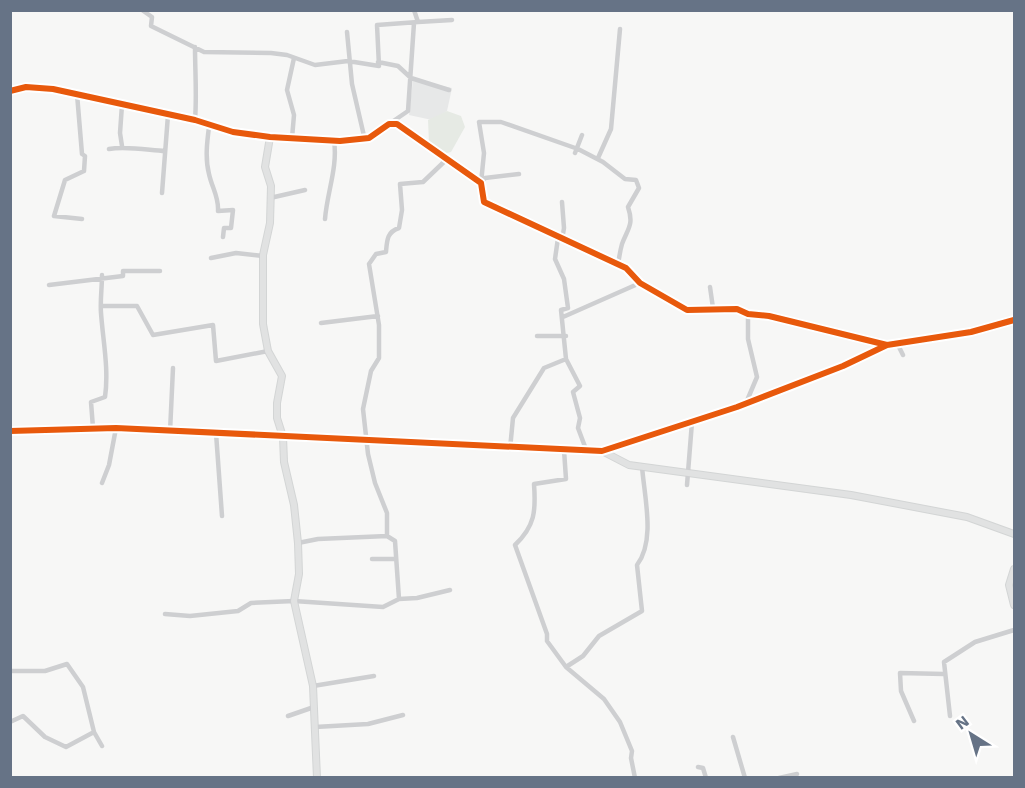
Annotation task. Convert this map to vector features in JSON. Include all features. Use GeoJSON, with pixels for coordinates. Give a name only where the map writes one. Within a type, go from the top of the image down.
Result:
{"type":"FeatureCollection","features":[{"type":"Feature","properties":{"kind":"street"},"geometry":{"type":"LineString","coordinates":[[142,10],[152,17],[151,26],[204,52],[271,53],[315,65],[348,61],[379,66],[377,25],[452,20]]}},
{"type":"Feature","properties":{"kind":"street"},"geometry":{"type":"LineString","coordinates":[[10,91],[26,87],[77,94],[195,120],[209,127],[270,137],[334,141],[364,136],[369,138],[408,111],[411,78],[409,71],[416,22],[414,10]]}},
{"type":"Feature","properties":{"kind":"street"},"geometry":{"type":"LineString","coordinates":[[598,158],[611,129],[620,29]]}},
{"type":"Feature","properties":{"kind":"street"},"geometry":{"type":"LineString","coordinates":[[346,32],[348,61],[364,136]]}},
{"type":"Feature","properties":{"kind":"street"},"geometry":{"type":"LineString","coordinates":[[195,46],[195,81],[198,88],[195,120]]}},
{"type":"Feature","properties":{"kind":"street"},"geometry":{"type":"LineString","coordinates":[[292,138],[294,115],[287,90],[294,58]]}},
{"type":"Feature","properties":{"kind":"street"},"geometry":{"type":"LineString","coordinates":[[378,62],[398,66],[411,78],[449,90]]}},
{"type":"Feature","properties":{"kind":"street"},"geometry":{"type":"LineString","coordinates":[[77,94],[82,154],[85,156],[84,171],[65,180],[54,216],[82,219]]}},
{"type":"Feature","properties":{"kind":"street"},"geometry":{"type":"LineString","coordinates":[[122,105],[120,133],[122,146]]}},
{"type":"Feature","properties":{"kind":"street"},"geometry":{"type":"LineString","coordinates":[[162,193],[168,115]]}},
{"type":"Feature","properties":{"kind":"street"},"geometry":{"type":"LineString","coordinates":[[618,265],[622,245],[632,228],[628,207],[639,188],[636,180],[625,179],[598,158],[501,122],[479,122],[484,153],[481,183],[484,202],[560,239],[618,265],[626,268],[639,284],[687,310],[737,309],[748,314],[770,316],[887,345],[971,332],[1014,320]]}},
{"type":"Feature","properties":{"kind":"street"},"geometry":{"type":"LineString","coordinates":[[389,124],[397,124],[404,128],[481,183]]}},
{"type":"Feature","properties":{"kind":"street"},"geometry":{"type":"LineString","coordinates":[[209,127],[207,140],[209,174],[219,201],[218,211],[233,210],[231,228],[224,228],[223,237]]}},
{"type":"Feature","properties":{"kind":"street"},"geometry":{"type":"LineString","coordinates":[[577,151],[582,135]]}},
{"type":"Feature","properties":{"kind":"street"},"geometry":{"type":"LineString","coordinates":[[270,137],[265,166],[271,186],[270,223],[263,256],[263,324],[268,351],[282,376],[277,403],[283,437],[284,462],[294,505],[298,543],[299,574],[294,601],[313,686],[317,777]]}},
{"type":"Feature","properties":{"kind":"street"},"geometry":{"type":"LineString","coordinates":[[325,219],[328,190],[337,159],[334,141]]}},
{"type":"Feature","properties":{"kind":"street"},"geometry":{"type":"LineString","coordinates":[[109,149],[122,146],[135,150],[165,151]]}},
{"type":"Feature","properties":{"kind":"street"},"geometry":{"type":"LineString","coordinates":[[387,536],[387,513],[375,483],[366,440],[363,409],[371,371],[378,358],[378,316],[369,264],[376,254],[386,252],[387,239],[392,231],[399,228],[402,210],[400,184],[423,182],[446,160]]}},
{"type":"Feature","properties":{"kind":"street"},"geometry":{"type":"LineString","coordinates":[[481,183],[485,178],[519,174]]}},
{"type":"Feature","properties":{"kind":"street"},"geometry":{"type":"LineString","coordinates":[[270,198],[305,190]]}},
{"type":"Feature","properties":{"kind":"street"},"geometry":{"type":"LineString","coordinates":[[562,202],[564,228],[555,259],[564,279],[568,308],[561,310],[566,336],[566,359],[580,386],[573,392],[580,418],[578,428],[587,452]]}},
{"type":"Feature","properties":{"kind":"street"},"geometry":{"type":"LineString","coordinates":[[211,258],[236,253],[263,256]]}},
{"type":"Feature","properties":{"kind":"street"},"geometry":{"type":"LineString","coordinates":[[50,285],[123,276],[123,271],[160,271]]}},
{"type":"Feature","properties":{"kind":"street"},"geometry":{"type":"LineString","coordinates":[[93,428],[91,402],[105,397],[108,379],[104,363],[106,350],[102,278]]}},
{"type":"Feature","properties":{"kind":"street"},"geometry":{"type":"LineString","coordinates":[[563,317],[639,284]]}},
{"type":"Feature","properties":{"kind":"street"},"geometry":{"type":"LineString","coordinates":[[710,287],[713,308]]}},
{"type":"Feature","properties":{"kind":"street"},"geometry":{"type":"LineString","coordinates":[[102,306],[137,306],[153,334],[213,325],[216,361],[268,351]]}},
{"type":"Feature","properties":{"kind":"street"},"geometry":{"type":"LineString","coordinates":[[746,403],[757,377],[748,339],[748,314]]}},
{"type":"Feature","properties":{"kind":"street"},"geometry":{"type":"LineString","coordinates":[[321,324],[378,316]]}},
{"type":"Feature","properties":{"kind":"street"},"geometry":{"type":"LineString","coordinates":[[537,336],[566,336]]}},
{"type":"Feature","properties":{"kind":"street"},"geometry":{"type":"LineString","coordinates":[[10,431],[116,428],[602,452],[746,403],[843,366],[887,345]]}},
{"type":"Feature","properties":{"kind":"street"},"geometry":{"type":"LineString","coordinates":[[898,345],[903,355]]}},
{"type":"Feature","properties":{"kind":"street"},"geometry":{"type":"LineString","coordinates":[[510,449],[513,418],[544,368],[566,359]]}},
{"type":"Feature","properties":{"kind":"street"},"geometry":{"type":"LineString","coordinates":[[170,432],[173,368]]}},
{"type":"Feature","properties":{"kind":"street"},"geometry":{"type":"LineString","coordinates":[[687,486],[692,422]]}},
{"type":"Feature","properties":{"kind":"street"},"geometry":{"type":"LineString","coordinates":[[102,483],[109,465],[116,428]]}},
{"type":"Feature","properties":{"kind":"street"},"geometry":{"type":"LineString","coordinates":[[216,433],[222,516]]}},
{"type":"Feature","properties":{"kind":"street"},"geometry":{"type":"LineString","coordinates":[[564,450],[566,479],[534,484],[536,515],[527,533],[515,545],[547,634],[547,641],[566,667],[604,699],[620,722],[632,751],[630,758],[634,777]]}},
{"type":"Feature","properties":{"kind":"street"},"geometry":{"type":"LineString","coordinates":[[602,452],[629,465],[874,500],[967,517],[1014,534]]}},
{"type":"Feature","properties":{"kind":"street"},"geometry":{"type":"LineString","coordinates":[[566,667],[582,656],[600,636],[642,611],[637,565],[645,555],[647,535],[642,466]]}},
{"type":"Feature","properties":{"kind":"street"},"geometry":{"type":"LineString","coordinates":[[298,543],[318,539],[387,536],[394,541],[399,599]]}},
{"type":"Feature","properties":{"kind":"street"},"geometry":{"type":"LineString","coordinates":[[372,559],[394,559]]}},
{"type":"Feature","properties":{"kind":"street"},"geometry":{"type":"LineString","coordinates":[[1014,569],[1009,585],[1014,606]]}},
{"type":"Feature","properties":{"kind":"street"},"geometry":{"type":"LineString","coordinates":[[165,614],[190,616],[238,610],[251,603],[294,601],[383,607],[399,599],[417,598],[450,590]]}},
{"type":"Feature","properties":{"kind":"street"},"geometry":{"type":"LineString","coordinates":[[950,716],[944,662],[975,642],[1014,630]]}},
{"type":"Feature","properties":{"kind":"street"},"geometry":{"type":"LineString","coordinates":[[10,670],[45,671],[67,664],[83,687],[94,732],[102,746]]}},
{"type":"Feature","properties":{"kind":"street"},"geometry":{"type":"LineString","coordinates":[[914,720],[901,691],[900,673],[944,674]]}},
{"type":"Feature","properties":{"kind":"street"},"geometry":{"type":"LineString","coordinates":[[313,686],[374,676]]}},
{"type":"Feature","properties":{"kind":"street"},"geometry":{"type":"LineString","coordinates":[[288,716],[314,707]]}},
{"type":"Feature","properties":{"kind":"street"},"geometry":{"type":"LineString","coordinates":[[315,727],[368,724],[403,715]]}},
{"type":"Feature","properties":{"kind":"street"},"geometry":{"type":"LineString","coordinates":[[10,722],[23,716],[45,737],[66,747],[94,732]]}},
{"type":"Feature","properties":{"kind":"street"},"geometry":{"type":"LineString","coordinates":[[733,737],[746,777]]}},
{"type":"Feature","properties":{"kind":"street"},"geometry":{"type":"LineString","coordinates":[[698,767],[703,768],[706,777]]}},
{"type":"Feature","properties":{"kind":"street"},"geometry":{"type":"LineString","coordinates":[[779,777],[797,774]]}},
{"type":"Feature","properties":{"kind":"shaded area"},"geometry":{"type":"Polygon","coordinates":[[[413,79],[452,88],[447,111],[432,120],[409,115],[413,79]]]}},
{"type":"Feature","properties":{"kind":"shaded area"},"geometry":{"type":"Polygon","coordinates":[[[447,111],[461,116],[465,127],[451,152],[442,154],[429,143],[428,120],[447,111]]]}},
{"type":"Feature","properties":{"kind":"cycle path"},"geometry":{"type":"LineString","coordinates":[[10,91],[26,87],[53,89],[195,120],[233,132],[270,137],[340,141],[369,138],[389,124],[397,124],[481,183],[484,202],[626,268],[640,283],[687,310],[737,309],[748,314],[769,316],[887,345]]}},
{"type":"Feature","properties":{"kind":"cycle path"},"geometry":{"type":"LineString","coordinates":[[10,431],[116,428],[602,451],[737,407],[843,366],[887,345],[971,332],[1014,320]]}}]}
